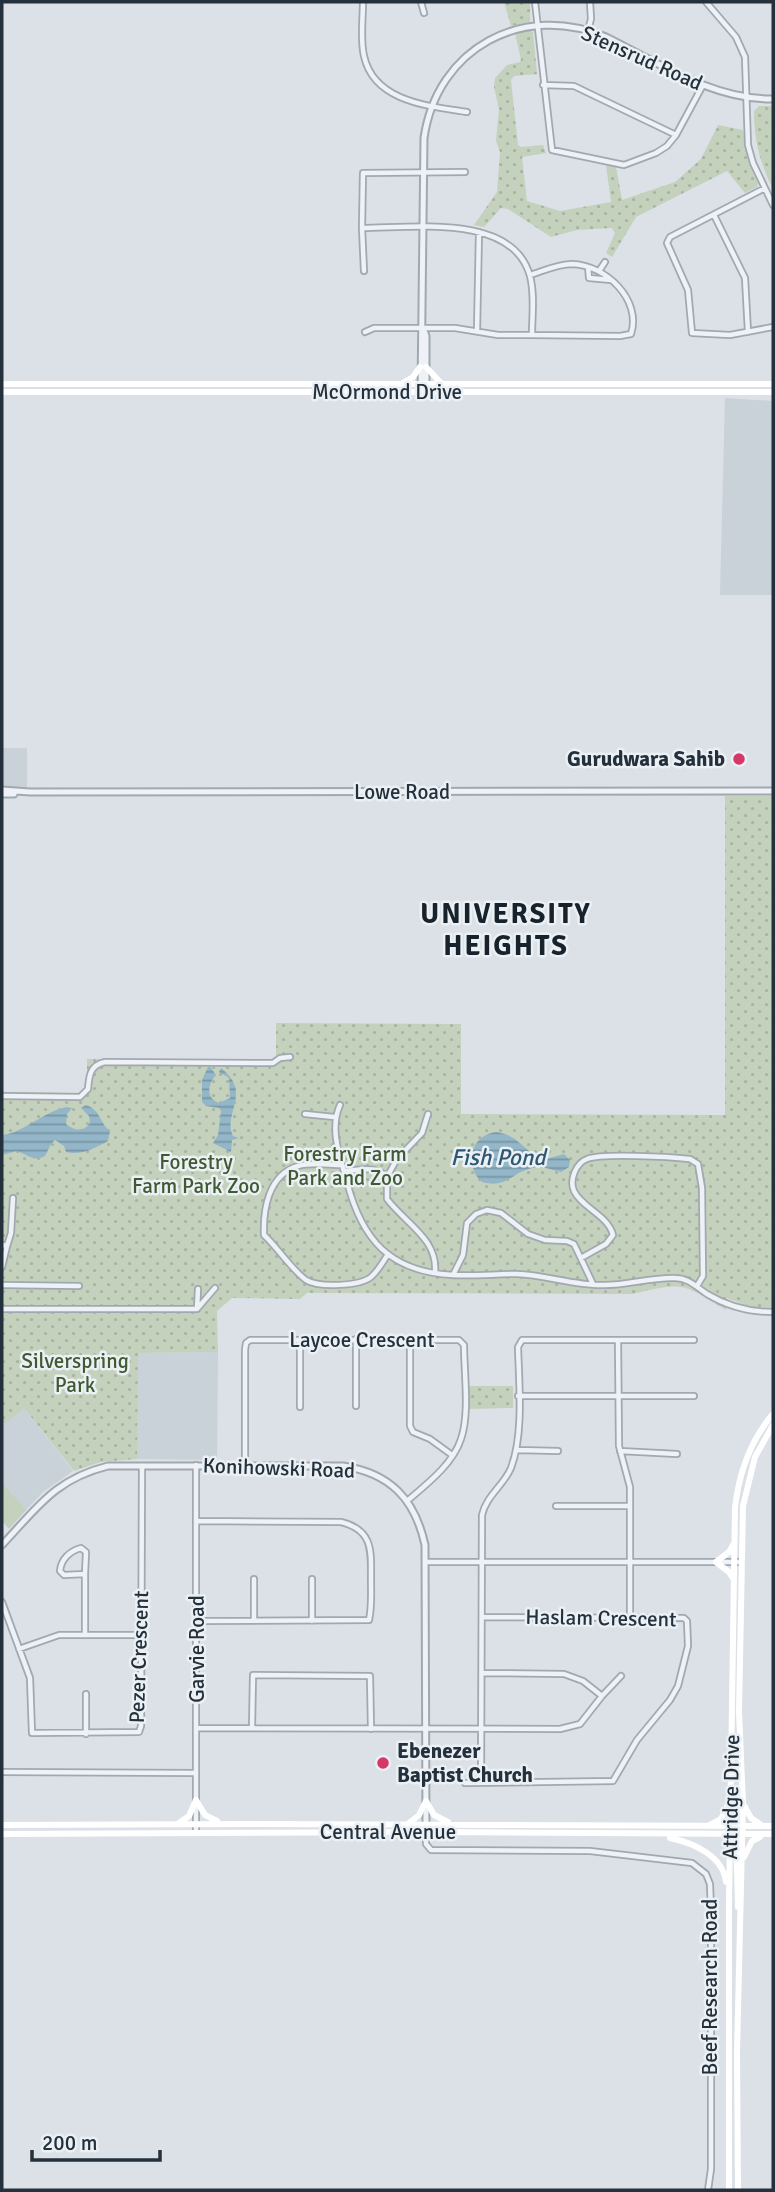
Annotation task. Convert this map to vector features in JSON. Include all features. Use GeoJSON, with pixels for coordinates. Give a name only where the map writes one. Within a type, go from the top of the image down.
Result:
{"type":"FeatureCollection","features":[{"type":"Feature","properties":{"kind":"main road"},"geometry":{"type":"LineString","coordinates":[[401,384],[423,367],[441,383]]}},
{"type":"Feature","properties":{"kind":"main road","name":"McOrmond Drive"},"geometry":{"type":"LineString","coordinates":[[2,384],[401,384],[424,387],[441,383],[773,384]]}},
{"type":"Feature","properties":{"kind":"main road","name":"McOrmond Drive"},"geometry":{"type":"LineString","coordinates":[[2,392],[424,387],[773,392]]}},
{"type":"Feature","properties":{"kind":"main road","name":"Attridge Drive"},"geometry":{"type":"LineString","coordinates":[[729,2190],[729,1904],[737,1835],[742,1826],[743,1803],[735,1508],[742,1471],[757,1437],[773,1414]]}},
{"type":"Feature","properties":{"kind":"main road","name":"Attridge Drive"},"geometry":{"type":"LineString","coordinates":[[738,2190],[740,1916],[743,1863],[737,1835],[731,1826],[734,1581],[746,1489],[755,1457],[773,1425]]}},
{"type":"Feature","properties":{"kind":"main road"},"geometry":{"type":"LineString","coordinates":[[734,1581],[729,1572],[716,1562],[729,1552],[735,1539]]}},
{"type":"Feature","properties":{"kind":"main road"},"geometry":{"type":"LineString","coordinates":[[705,1826],[718,1822],[724,1816],[732,1792]]}},
{"type":"Feature","properties":{"kind":"main road"},"geometry":{"type":"LineString","coordinates":[[196,1800],[205,1815],[226,1824]]}},
{"type":"Feature","properties":{"kind":"main road"},"geometry":{"type":"LineString","coordinates":[[177,1824],[189,1816],[196,1800]]}},
{"type":"Feature","properties":{"kind":"main road"},"geometry":{"type":"LineString","coordinates":[[407,1824],[419,1815],[426,1801],[436,1816],[453,1824]]}},
{"type":"Feature","properties":{"kind":"main road"},"geometry":{"type":"LineString","coordinates":[[743,1803],[751,1818],[769,1826]]}},
{"type":"Feature","properties":{"kind":"main road","name":"Central Avenue"},"geometry":{"type":"LineString","coordinates":[[2,1825],[407,1824],[426,1828],[453,1824],[769,1826]]}},
{"type":"Feature","properties":{"kind":"main road","name":"Central Avenue"},"geometry":{"type":"LineString","coordinates":[[2,1834],[426,1828],[662,1835],[769,1834]]}},
{"type":"Feature","properties":{"kind":"main road"},"geometry":{"type":"LineString","coordinates":[[743,1863],[752,1841],[769,1834]]}},
{"type":"Feature","properties":{"kind":"main road"},"geometry":{"type":"LineString","coordinates":[[662,1835],[691,1845],[718,1861],[726,1878],[729,1904]]}},
{"type":"Feature","properties":{"kind":"main road"},"geometry":{"type":"LineString","coordinates":[[737,1835],[737,1900],[740,1916]]}},
{"type":"Feature","properties":{"kind":"street"},"geometry":{"type":"LineString","coordinates":[[363,2],[363,53],[373,76],[393,93],[432,107],[467,112]]}},
{"type":"Feature","properties":{"kind":"street"},"geometry":{"type":"LineString","coordinates":[[421,2],[424,13]]}},
{"type":"Feature","properties":{"kind":"street"},"geometry":{"type":"LineString","coordinates":[[535,2],[552,150],[624,165],[656,153],[676,135],[703,85]]}},
{"type":"Feature","properties":{"kind":"street"},"geometry":{"type":"LineString","coordinates":[[588,30],[591,19],[590,2]]}},
{"type":"Feature","properties":{"kind":"street"},"geometry":{"type":"LineString","coordinates":[[706,2],[743,48],[747,66],[748,145],[753,163],[773,205]]}},
{"type":"Feature","properties":{"kind":"street","name":"Stensrud Road"},"geometry":{"type":"LineString","coordinates":[[424,387],[424,138],[432,107],[450,73],[473,51],[508,32],[537,25],[561,24],[606,37],[703,85],[747,99],[773,99]]}},
{"type":"Feature","properties":{"kind":"street"},"geometry":{"type":"LineString","coordinates":[[543,85],[574,86],[676,135]]}},
{"type":"Feature","properties":{"kind":"street"},"geometry":{"type":"LineString","coordinates":[[364,271],[363,173],[465,172]]}},
{"type":"Feature","properties":{"kind":"street"},"geometry":{"type":"LineString","coordinates":[[765,188],[670,237],[667,243],[688,290],[692,334],[730,335],[773,327]]}},
{"type":"Feature","properties":{"kind":"street"},"geometry":{"type":"LineString","coordinates":[[713,215],[745,278],[748,332]]}},
{"type":"Feature","properties":{"kind":"street"},"geometry":{"type":"LineString","coordinates":[[362,228],[468,229],[508,244],[519,254],[530,275],[532,335]]}},
{"type":"Feature","properties":{"kind":"street"},"geometry":{"type":"LineString","coordinates":[[477,331],[479,232]]}},
{"type":"Feature","properties":{"kind":"street"},"geometry":{"type":"LineString","coordinates":[[598,271],[605,262]]}},
{"type":"Feature","properties":{"kind":"street"},"geometry":{"type":"LineString","coordinates":[[365,332],[374,328],[455,328],[498,335],[631,334],[634,325],[625,295],[598,271],[573,264],[530,275]]}},
{"type":"Feature","properties":{"kind":"street"},"geometry":{"type":"LineString","coordinates":[[588,267],[589,278],[611,281]]}},
{"type":"Feature","properties":{"kind":"street","name":"Lowe Road"},"geometry":{"type":"LineString","coordinates":[[2,792],[773,791]]}},
{"type":"Feature","properties":{"kind":"street"},"geometry":{"type":"LineString","coordinates":[[2,1096],[80,1097],[88,1089],[91,1071],[98,1063],[105,1062],[273,1063],[280,1058],[290,1057]]}},
{"type":"Feature","properties":{"kind":"street"},"geometry":{"type":"LineString","coordinates":[[340,1105],[334,1117],[336,1141],[351,1195],[363,1227],[377,1247],[388,1254],[435,1272],[453,1275],[531,1275],[593,1285],[677,1278],[690,1281],[720,1301],[737,1307],[773,1312]]}},
{"type":"Feature","properties":{"kind":"street"},"geometry":{"type":"LineString","coordinates":[[305,1114],[334,1117]]}},
{"type":"Feature","properties":{"kind":"street"},"geometry":{"type":"LineString","coordinates":[[428,1114],[422,1133],[397,1159],[387,1177],[387,1199],[427,1242],[435,1260],[435,1272]]}},
{"type":"Feature","properties":{"kind":"street"},"geometry":{"type":"LineString","coordinates":[[581,1258],[607,1244],[613,1235],[608,1225],[573,1189],[574,1172],[582,1161],[597,1157],[690,1159],[698,1164],[702,1188],[703,1276],[697,1286]]}},
{"type":"Feature","properties":{"kind":"street"},"geometry":{"type":"LineString","coordinates":[[387,1177],[381,1171],[373,1169],[300,1166],[283,1174],[265,1205],[264,1235],[303,1278],[315,1284],[350,1284],[364,1281],[376,1272],[388,1254]]}},
{"type":"Feature","properties":{"kind":"street"},"geometry":{"type":"LineString","coordinates":[[2,1267],[4,1245],[11,1233],[13,1198]]}},
{"type":"Feature","properties":{"kind":"street"},"geometry":{"type":"LineString","coordinates":[[453,1275],[463,1255],[467,1223],[476,1214],[487,1210],[501,1213],[528,1234],[545,1240],[574,1244],[593,1285]]}},
{"type":"Feature","properties":{"kind":"street"},"geometry":{"type":"LineString","coordinates":[[2,1285],[79,1286]]}},
{"type":"Feature","properties":{"kind":"street"},"geometry":{"type":"LineString","coordinates":[[2,1309],[197,1309],[215,1288]]}},
{"type":"Feature","properties":{"kind":"street"},"geometry":{"type":"LineString","coordinates":[[197,1309],[198,1289]]}},
{"type":"Feature","properties":{"kind":"street"},"geometry":{"type":"LineString","coordinates":[[300,1339],[300,1407]]}},
{"type":"Feature","properties":{"kind":"street"},"geometry":{"type":"LineString","coordinates":[[356,1339],[356,1406]]}},
{"type":"Feature","properties":{"kind":"street","name":"Laycoe Crescent"},"geometry":{"type":"LineString","coordinates":[[245,1465],[246,1343],[250,1340],[456,1339],[464,1345],[464,1425],[460,1442],[444,1466],[407,1501]]}},
{"type":"Feature","properties":{"kind":"street"},"geometry":{"type":"LineString","coordinates":[[410,1340],[412,1432],[430,1439],[452,1455]]}},
{"type":"Feature","properties":{"kind":"street"},"geometry":{"type":"LineString","coordinates":[[464,1783],[481,1783],[484,1507],[505,1479],[517,1450],[518,1347],[522,1340],[694,1340]]}},
{"type":"Feature","properties":{"kind":"street"},"geometry":{"type":"LineString","coordinates":[[618,1340],[620,1451],[628,1477],[630,1506],[630,1617]]}},
{"type":"Feature","properties":{"kind":"street"},"geometry":{"type":"LineString","coordinates":[[518,1396],[694,1396]]}},
{"type":"Feature","properties":{"kind":"street"},"geometry":{"type":"LineString","coordinates":[[517,1450],[558,1451]]}},
{"type":"Feature","properties":{"kind":"street"},"geometry":{"type":"LineString","coordinates":[[620,1451],[677,1454]]}},
{"type":"Feature","properties":{"kind":"street","name":"Pezer Crescent"},"geometry":{"type":"LineString","coordinates":[[2,1602],[30,1678],[32,1733],[136,1734],[140,1730],[142,1465]]}},
{"type":"Feature","properties":{"kind":"street","name":"Garvie Road"},"geometry":{"type":"LineString","coordinates":[[196,1465],[196,1832]]}},
{"type":"Feature","properties":{"kind":"street","name":"Konihowski Road"},"geometry":{"type":"LineString","coordinates":[[2,1545],[47,1497],[72,1478],[108,1466],[343,1466],[357,1468],[385,1480],[407,1501],[416,1514],[422,1529],[427,1562],[426,1828]]}},
{"type":"Feature","properties":{"kind":"street"},"geometry":{"type":"LineString","coordinates":[[556,1506],[630,1506]]}},
{"type":"Feature","properties":{"kind":"street"},"geometry":{"type":"LineString","coordinates":[[197,1521],[341,1522],[366,1536],[371,1551],[369,1620],[197,1620]]}},
{"type":"Feature","properties":{"kind":"street"},"geometry":{"type":"LineString","coordinates":[[85,1574],[64,1575],[60,1571],[60,1564],[72,1550],[81,1548],[86,1552],[85,1635]]}},
{"type":"Feature","properties":{"kind":"street"},"geometry":{"type":"LineString","coordinates":[[427,1562],[738,1562]]}},
{"type":"Feature","properties":{"kind":"street"},"geometry":{"type":"LineString","coordinates":[[254,1579],[254,1620]]}},
{"type":"Feature","properties":{"kind":"street"},"geometry":{"type":"LineString","coordinates":[[312,1579],[312,1621]]}},
{"type":"Feature","properties":{"kind":"street","name":"Haslam Crescent"},"geometry":{"type":"LineString","coordinates":[[481,1783],[610,1782],[617,1777],[636,1740],[674,1693],[688,1646],[686,1618],[482,1617]]}},
{"type":"Feature","properties":{"kind":"street"},"geometry":{"type":"LineString","coordinates":[[19,1649],[59,1635],[141,1635]]}},
{"type":"Feature","properties":{"kind":"street"},"geometry":{"type":"LineString","coordinates":[[482,1673],[564,1674],[583,1681],[602,1696]]}},
{"type":"Feature","properties":{"kind":"street"},"geometry":{"type":"LineString","coordinates":[[253,1728],[252,1679],[253,1675],[258,1674],[370,1676],[371,1729]]}},
{"type":"Feature","properties":{"kind":"street"},"geometry":{"type":"LineString","coordinates":[[197,1728],[571,1728],[580,1724],[621,1676]]}},
{"type":"Feature","properties":{"kind":"street"},"geometry":{"type":"LineString","coordinates":[[86,1694],[86,1734]]}},
{"type":"Feature","properties":{"kind":"street"},"geometry":{"type":"LineString","coordinates":[[2,1772],[196,1773]]}},
{"type":"Feature","properties":{"kind":"street","name":"Beef Research Road"},"geometry":{"type":"LineString","coordinates":[[426,1828],[426,1844],[431,1850],[601,1852],[692,1863],[706,1874],[710,1884],[711,2169],[708,2190]]}},
{"type":"Feature","properties":{"kind":"shaded area"},"geometry":{"type":"Polygon","coordinates":[[[725,398],[773,401],[773,595],[720,595],[725,398]]]}},
{"type":"Feature","properties":{"kind":"shaded area"},"geometry":{"type":"Polygon","coordinates":[[[2,748],[27,748],[27,787],[2,787],[2,748]]]}},
{"type":"Feature","properties":{"kind":"shaded area"},"geometry":{"type":"Polygon","coordinates":[[[218,1352],[217,1460],[137,1459],[137,1353],[218,1352]]]}},
{"type":"Feature","properties":{"kind":"shaded area"},"geometry":{"type":"Polygon","coordinates":[[[23,1407],[73,1471],[43,1492],[24,1512],[2,1486],[2,1426],[23,1407]]]}},
{"type":"Feature","properties":{"kind":"green space"},"geometry":{"type":"Polygon","coordinates":[[[504,2],[530,2],[530,22],[511,26],[504,2]]]}},
{"type":"Feature","properties":{"kind":"green space"},"geometry":{"type":"Polygon","coordinates":[[[528,30],[533,32],[537,74],[514,76],[511,80],[518,145],[543,145],[546,153],[522,157],[527,201],[560,211],[611,202],[606,165],[616,167],[622,200],[675,182],[701,159],[718,125],[743,130],[748,160],[758,183],[757,187],[745,193],[727,171],[636,217],[612,257],[606,253],[615,233],[612,228],[577,230],[551,237],[508,209],[501,208],[484,227],[474,225],[497,192],[500,152],[496,141],[499,109],[494,87],[495,78],[507,65],[520,62],[515,33],[528,30]]]}},
{"type":"Feature","properties":{"kind":"green space"},"geometry":{"type":"Polygon","coordinates":[[[759,106],[773,106],[773,189],[761,161],[755,132],[754,111],[759,106]]]}},
{"type":"Feature","properties":{"kind":"green space","name":"Forestry Farm Park and Zoo"},"geometry":{"type":"Polygon","coordinates":[[[725,796],[773,796],[773,1308],[753,1307],[726,1298],[726,1310],[690,1289],[672,1286],[632,1294],[307,1293],[300,1299],[232,1298],[217,1311],[218,1352],[138,1353],[137,1459],[101,1462],[74,1471],[24,1408],[2,1426],[2,1092],[87,1093],[87,1059],[276,1060],[276,1023],[461,1024],[461,1114],[725,1115],[725,796]]]}},
{"type":"Feature","properties":{"kind":"green space"},"geometry":{"type":"Polygon","coordinates":[[[468,1386],[513,1386],[513,1408],[468,1409],[468,1386]]]}},
{"type":"Feature","properties":{"kind":"green space"},"geometry":{"type":"Polygon","coordinates":[[[2,1483],[26,1510],[9,1529],[2,1521],[2,1483]]]}},
{"type":"Feature","properties":{"kind":"water"},"geometry":{"type":"Polygon","coordinates":[[[209,1065],[216,1075],[209,1091],[215,1101],[219,1103],[230,1098],[229,1078],[219,1072],[221,1068],[230,1077],[235,1086],[231,1128],[233,1136],[239,1138],[232,1140],[231,1152],[213,1143],[218,1135],[221,1111],[202,1102],[202,1080],[209,1065]]]}},
{"type":"Feature","properties":{"kind":"water"},"geometry":{"type":"Polygon","coordinates":[[[86,1105],[95,1110],[110,1131],[108,1141],[88,1151],[72,1153],[66,1152],[64,1146],[55,1140],[41,1158],[17,1151],[2,1155],[2,1135],[20,1130],[56,1110],[72,1108],[67,1114],[66,1124],[76,1129],[85,1128],[90,1123],[89,1116],[81,1108],[86,1105]]]}},
{"type":"Feature","properties":{"kind":"water","name":"Fish Pond"},"geometry":{"type":"Polygon","coordinates":[[[497,1132],[516,1140],[543,1160],[564,1154],[570,1160],[569,1167],[561,1172],[536,1167],[504,1182],[482,1182],[473,1167],[473,1151],[481,1138],[497,1132]]]}},
{"type":"Feature","properties":{"kind":"place","name":"Gurudwara Sahib"},"geometry":{"type":"Point","coordinates":[739,759]}},
{"type":"Feature","properties":{"kind":"place","name":"Ebenezer Baptist Church"},"geometry":{"type":"Point","coordinates":[383,1763]}},
{"type":"Feature","properties":{"kind":"district","name":"UNIVERSITY HEIGHTS"},"geometry":{"type":"Point","coordinates":[506,929]}},
{"type":"Feature","properties":{"kind":"park label","name":"Forestry Farm Park Zoo"},"geometry":{"type":"Point","coordinates":[196,1174]}},
{"type":"Feature","properties":{"kind":"park label","name":"Silverspring Park"},"geometry":{"type":"Point","coordinates":[75,1373]}}]}
